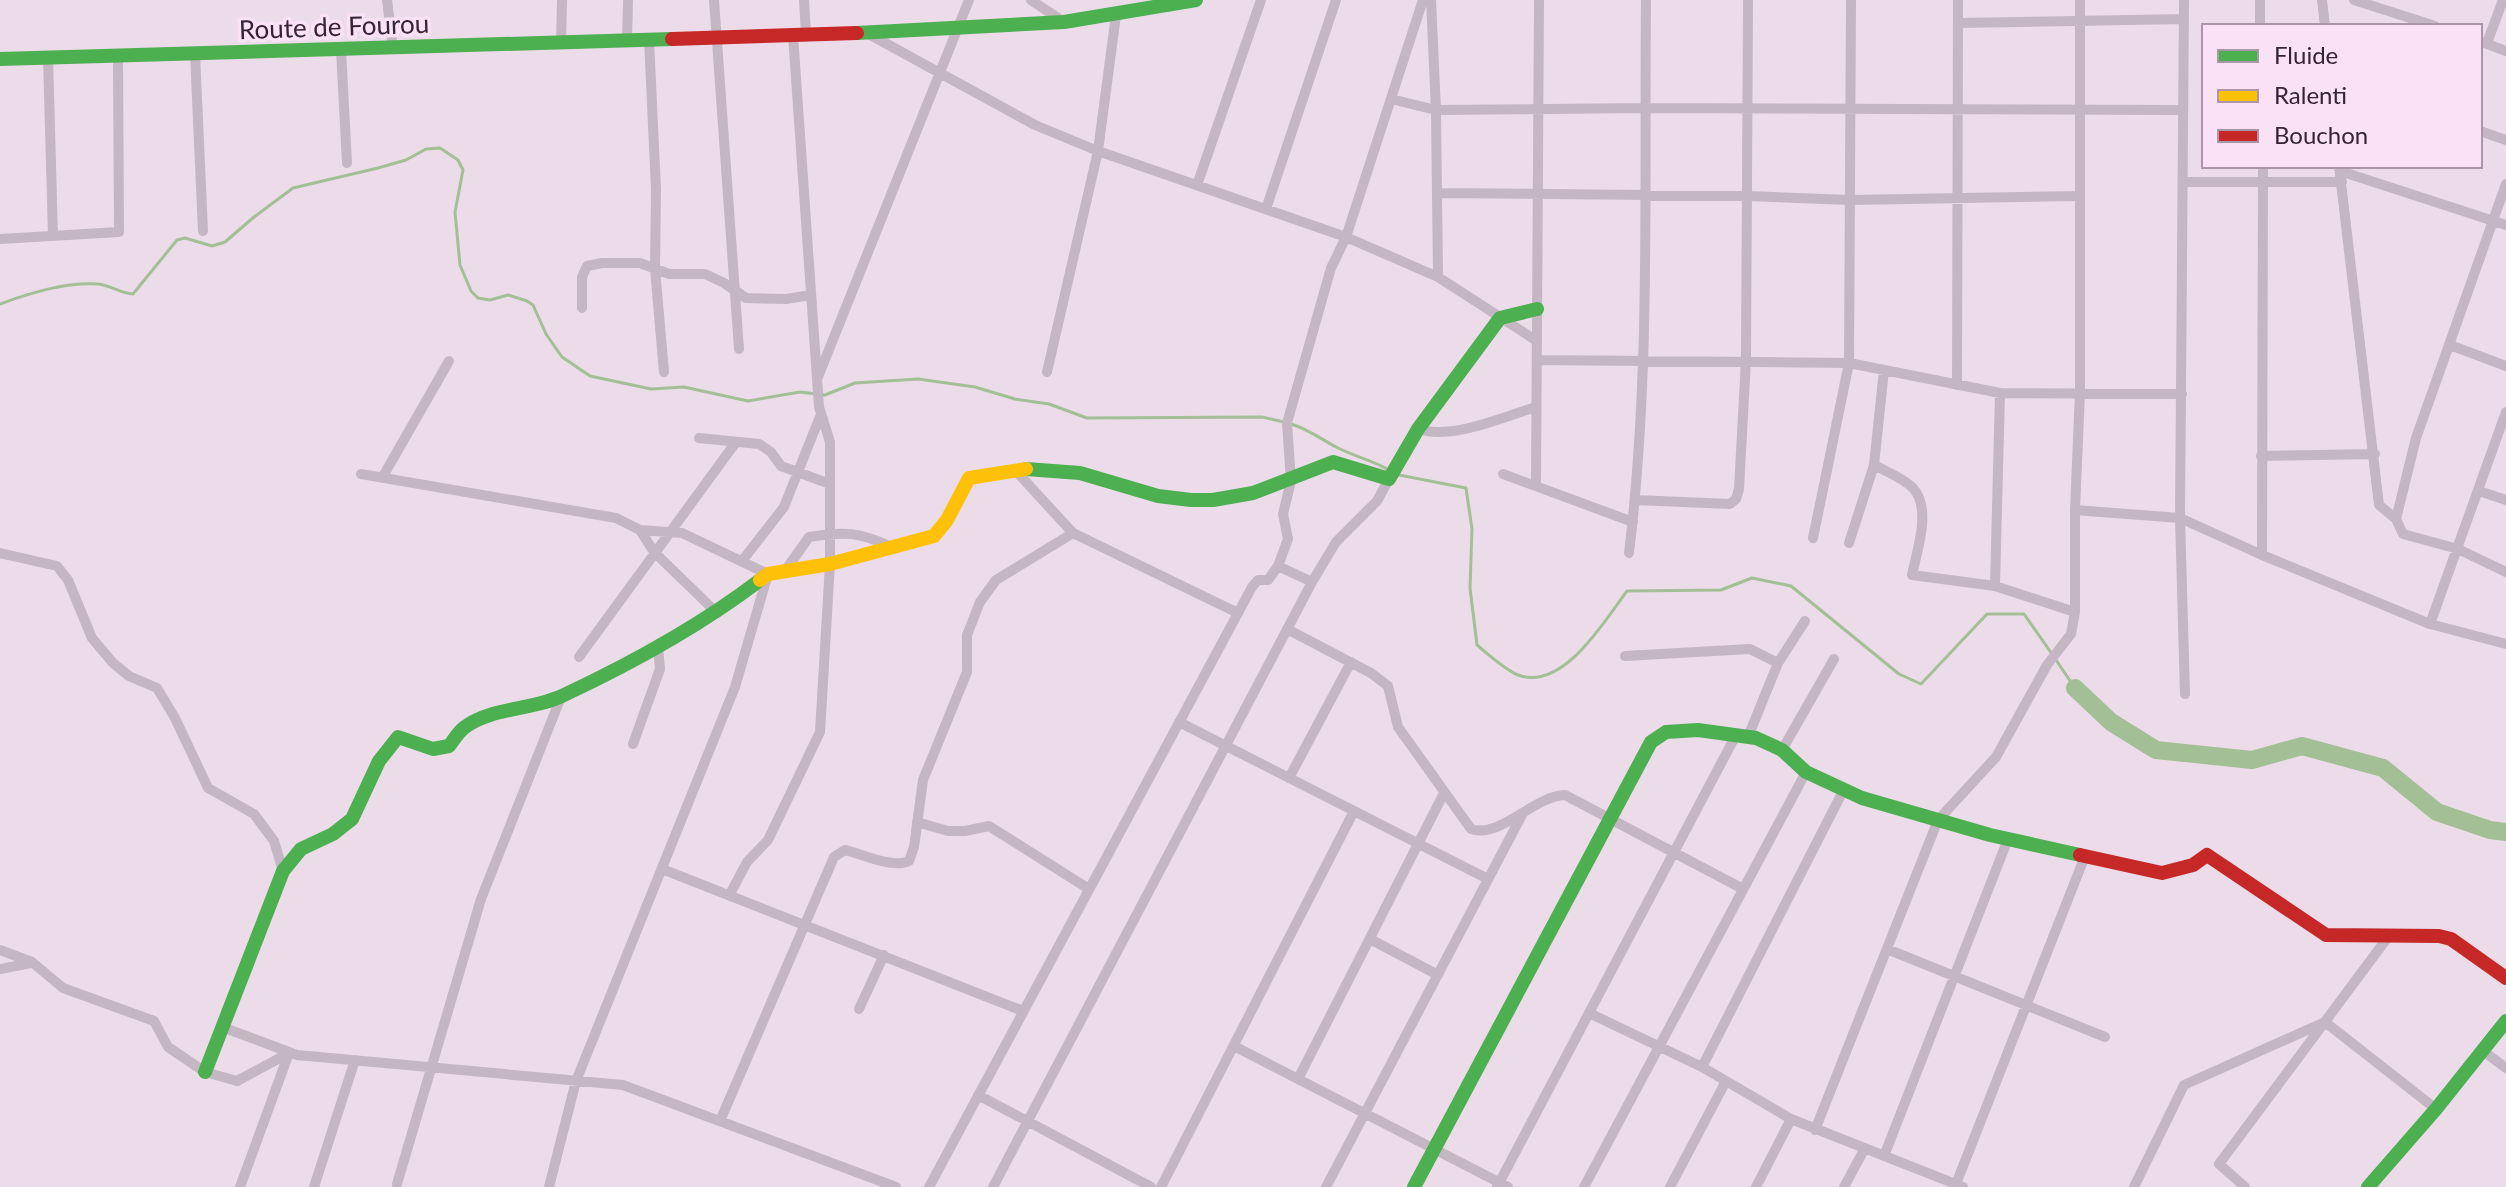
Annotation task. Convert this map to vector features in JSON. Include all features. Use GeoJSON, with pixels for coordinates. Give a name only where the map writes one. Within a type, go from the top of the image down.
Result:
{"type":"FeatureCollection","features":[{"type":"Feature","properties":{"kind":"street"},"geometry":{"type":"LineString","coordinates":[[387,0],[393,48]]}},
{"type":"Feature","properties":{"kind":"street"},"geometry":{"type":"LineString","coordinates":[[561,43],[562,0]]}},
{"type":"Feature","properties":{"kind":"street"},"geometry":{"type":"LineString","coordinates":[[627,41],[628,0]]}},
{"type":"Feature","properties":{"kind":"street"},"geometry":{"type":"LineString","coordinates":[[714,0],[739,349]]}},
{"type":"Feature","properties":{"kind":"street"},"geometry":{"type":"LineString","coordinates":[[730,894],[747,862],[768,840],[820,732],[830,564],[830,442],[818,401],[811,295],[799,34],[804,0]]}},
{"type":"Feature","properties":{"kind":"street"},"geometry":{"type":"LineString","coordinates":[[817,384],[969,0]]}},
{"type":"Feature","properties":{"kind":"street"},"geometry":{"type":"LineString","coordinates":[[1031,0],[1054,20]]}},
{"type":"Feature","properties":{"kind":"street"},"geometry":{"type":"LineString","coordinates":[[1054,20],[1056,0]]}},
{"type":"Feature","properties":{"kind":"street","name":"Route de Fourou"},"geometry":{"type":"LineString","coordinates":[[0,59],[958,29],[1054,20],[1196,0]]}},
{"type":"Feature","properties":{"kind":"street"},"geometry":{"type":"LineString","coordinates":[[1197,185],[1261,0]]}},
{"type":"Feature","properties":{"kind":"street"},"geometry":{"type":"LineString","coordinates":[[1266,209],[1336,0]]}},
{"type":"Feature","properties":{"kind":"street"},"geometry":{"type":"LineString","coordinates":[[929,1187],[1252,587],[1258,580],[1268,580],[1278,566],[1288,539],[1283,514],[1291,481],[1287,423],[1331,268],[1346,237],[1423,0]]}},
{"type":"Feature","properties":{"kind":"street"},"geometry":{"type":"LineString","coordinates":[[1431,0],[1438,277]]}},
{"type":"Feature","properties":{"kind":"street"},"geometry":{"type":"LineString","coordinates":[[1536,486],[1539,0]]}},
{"type":"Feature","properties":{"kind":"street"},"geometry":{"type":"LineString","coordinates":[[1629,553],[1636,500],[1642,362],[1646,0]]}},
{"type":"Feature","properties":{"kind":"street"},"geometry":{"type":"LineString","coordinates":[[1636,500],[1730,504],[1736,499],[1739,489],[1746,360],[1748,0]]}},
{"type":"Feature","properties":{"kind":"street"},"geometry":{"type":"LineString","coordinates":[[1813,538],[1849,363],[1851,0]]}},
{"type":"Feature","properties":{"kind":"street"},"geometry":{"type":"LineString","coordinates":[[1957,385],[1958,0]]}},
{"type":"Feature","properties":{"kind":"street"},"geometry":{"type":"LineString","coordinates":[[1815,1130],[1938,820],[1996,757],[2047,665],[2071,634],[2075,612],[2080,392],[2080,0]]}},
{"type":"Feature","properties":{"kind":"street"},"geometry":{"type":"LineString","coordinates":[[2184,0],[2180,518],[2185,694]]}},
{"type":"Feature","properties":{"kind":"street"},"geometry":{"type":"LineString","coordinates":[[2260,0],[2260,24]]}},
{"type":"Feature","properties":{"kind":"street"},"geometry":{"type":"LineString","coordinates":[[2322,0],[2325,24]]}},
{"type":"Feature","properties":{"kind":"street"},"geometry":{"type":"LineString","coordinates":[[2354,0],[2429,24]]}},
{"type":"Feature","properties":{"kind":"street"},"geometry":{"type":"LineString","coordinates":[[2503,0],[2483,42],[2506,51]]}},
{"type":"Feature","properties":{"kind":"street"},"geometry":{"type":"LineString","coordinates":[[1047,372],[1127,9]]}},
{"type":"Feature","properties":{"kind":"street"},"geometry":{"type":"LineString","coordinates":[[1958,23],[2184,19]]}},
{"type":"Feature","properties":{"kind":"street"},"geometry":{"type":"LineString","coordinates":[[864,32],[1035,125],[1098,151],[1346,237],[1438,277],[1537,341]]}},
{"type":"Feature","properties":{"kind":"street"},"geometry":{"type":"LineString","coordinates":[[649,40],[656,189],[655,269],[664,372]]}},
{"type":"Feature","properties":{"kind":"street"},"geometry":{"type":"LineString","coordinates":[[341,50],[347,163]]}},
{"type":"Feature","properties":{"kind":"street"},"geometry":{"type":"LineString","coordinates":[[195,54],[203,231]]}},
{"type":"Feature","properties":{"kind":"street"},"geometry":{"type":"LineString","coordinates":[[0,239],[119,232],[118,55]]}},
{"type":"Feature","properties":{"kind":"street"},"geometry":{"type":"LineString","coordinates":[[48,57],[53,236]]}},
{"type":"Feature","properties":{"kind":"street"},"geometry":{"type":"LineString","coordinates":[[1391,99],[1436,110],[2183,110]]}},
{"type":"Feature","properties":{"kind":"street"},"geometry":{"type":"LineString","coordinates":[[2482,132],[2506,140]]}},
{"type":"Feature","properties":{"kind":"street"},"geometry":{"type":"LineString","coordinates":[[2262,555],[2263,168]]}},
{"type":"Feature","properties":{"kind":"street"},"geometry":{"type":"LineString","coordinates":[[2183,182],[2263,181],[2340,173],[2506,225]]}},
{"type":"Feature","properties":{"kind":"street"},"geometry":{"type":"LineString","coordinates":[[2340,173],[2379,505],[2396,519],[2403,534],[2458,549],[2506,572]]}},
{"type":"Feature","properties":{"kind":"street"},"geometry":{"type":"LineString","coordinates":[[2396,519],[2416,438],[2506,184]]}},
{"type":"Feature","properties":{"kind":"street"},"geometry":{"type":"LineString","coordinates":[[1437,193],[1850,200],[2079,196]]}},
{"type":"Feature","properties":{"kind":"street"},"geometry":{"type":"LineString","coordinates":[[582,308],[582,277],[587,266],[602,263],[640,263],[669,274],[705,274],[746,298],[811,295]]}},
{"type":"Feature","properties":{"kind":"street"},"geometry":{"type":"LineString","coordinates":[[993,1187],[1287,629],[1336,542],[1377,501],[1418,429],[1500,318],[1537,309]]}},
{"type":"Feature","properties":{"kind":"street"},"geometry":{"type":"LineString","coordinates":[[2450,345],[2506,366]]}},
{"type":"Feature","properties":{"kind":"street"},"geometry":{"type":"LineString","coordinates":[[1538,360],[1849,363],[2000,393],[2182,394]]}},
{"type":"Feature","properties":{"kind":"street"},"geometry":{"type":"LineString","coordinates":[[382,478],[449,361]]}},
{"type":"Feature","properties":{"kind":"street"},"geometry":{"type":"LineString","coordinates":[[1849,543],[1874,465],[1884,370]]}},
{"type":"Feature","properties":{"kind":"street"},"geometry":{"type":"LineString","coordinates":[[1995,586],[2000,393]]}},
{"type":"Feature","properties":{"kind":"street"},"geometry":{"type":"LineString","coordinates":[[1418,429],[1434,434],[1452,432],[1536,407]]}},
{"type":"Feature","properties":{"kind":"street"},"geometry":{"type":"LineString","coordinates":[[2430,624],[2506,412]]}},
{"type":"Feature","properties":{"kind":"street"},"geometry":{"type":"LineString","coordinates":[[742,561],[784,507],[821,414]]}},
{"type":"Feature","properties":{"kind":"street"},"geometry":{"type":"LineString","coordinates":[[699,438],[759,444],[771,452],[781,466],[830,484]]}},
{"type":"Feature","properties":{"kind":"street"},"geometry":{"type":"LineString","coordinates":[[579,657],[736,442]]}},
{"type":"Feature","properties":{"kind":"street"},"geometry":{"type":"LineString","coordinates":[[2261,456],[2375,454]]}},
{"type":"Feature","properties":{"kind":"street"},"geometry":{"type":"LineString","coordinates":[[205,1072],[283,871],[301,849],[333,834],[352,819],[379,761],[398,737],[441,749],[449,746],[463,728],[479,720],[561,697],[658,646],[717,613],[768,574],[830,564],[934,536],[947,520],[969,478],[1014,469],[1060,468],[1164,498],[1205,500],[1257,494],[1333,462],[1389,479]]}},
{"type":"Feature","properties":{"kind":"street"},"geometry":{"type":"LineString","coordinates":[[1874,465],[1904,480],[1921,501],[1922,520],[1912,575],[1995,586],[2075,612]]}},
{"type":"Feature","properties":{"kind":"street"},"geometry":{"type":"LineString","coordinates":[[1014,469],[1073,533],[1238,613]]}},
{"type":"Feature","properties":{"kind":"street"},"geometry":{"type":"LineString","coordinates":[[361,474],[616,518],[640,530],[682,533],[768,574]]}},
{"type":"Feature","properties":{"kind":"street"},"geometry":{"type":"LineString","coordinates":[[1503,474],[1633,522]]}},
{"type":"Feature","properties":{"kind":"street"},"geometry":{"type":"LineString","coordinates":[[2479,491],[2506,500]]}},
{"type":"Feature","properties":{"kind":"street"},"geometry":{"type":"LineString","coordinates":[[2075,510],[2180,518],[2430,624],[2506,644]]}},
{"type":"Feature","properties":{"kind":"street"},"geometry":{"type":"LineString","coordinates":[[640,530],[654,552],[717,613]]}},
{"type":"Feature","properties":{"kind":"street"},"geometry":{"type":"LineString","coordinates":[[785,571],[809,537],[845,531],[892,547]]}},
{"type":"Feature","properties":{"kind":"street"},"geometry":{"type":"LineString","coordinates":[[720,1121],[834,857],[845,850],[902,865],[909,861],[923,780],[967,672],[967,635],[980,602],[996,580],[1073,533]]}},
{"type":"Feature","properties":{"kind":"street"},"geometry":{"type":"LineString","coordinates":[[0,553],[57,566],[68,580],[92,638],[129,676],[157,688],[175,718],[208,788],[254,814],[274,841],[283,871]]}},
{"type":"Feature","properties":{"kind":"street"},"geometry":{"type":"LineString","coordinates":[[1278,566],[1312,582]]}},
{"type":"Feature","properties":{"kind":"street"},"geometry":{"type":"LineString","coordinates":[[549,1187],[576,1081],[735,687],[768,574]]}},
{"type":"Feature","properties":{"kind":"street"},"geometry":{"type":"LineString","coordinates":[[1234,1046],[1502,1186],[1674,853],[1742,736],[1778,663],[1805,621]]}},
{"type":"Feature","properties":{"kind":"street"},"geometry":{"type":"LineString","coordinates":[[1287,629],[1351,662],[1388,686],[1398,727],[1471,829],[1481,832],[1551,795],[1565,795],[1743,889]]}},
{"type":"Feature","properties":{"kind":"street"},"geometry":{"type":"LineString","coordinates":[[633,744],[660,669],[658,646]]}},
{"type":"Feature","properties":{"kind":"street"},"geometry":{"type":"LineString","coordinates":[[1625,656],[1750,649],[1778,663]]}},
{"type":"Feature","properties":{"kind":"street"},"geometry":{"type":"LineString","coordinates":[[1782,750],[1834,659]]}},
{"type":"Feature","properties":{"kind":"street"},"geometry":{"type":"LineString","coordinates":[[1289,778],[1351,662]]}},
{"type":"Feature","properties":{"kind":"street"},"geometry":{"type":"LineString","coordinates":[[397,1184],[434,1067],[481,899],[561,697]]}},
{"type":"Feature","properties":{"kind":"street"},"geometry":{"type":"LineString","coordinates":[[1179,722],[1488,879]]}},
{"type":"Feature","properties":{"kind":"street"},"geometry":{"type":"LineString","coordinates":[[1414,1187],[1651,742],[1666,732],[1698,730],[1742,736],[1782,750],[1806,772],[1843,791],[2008,839],[2162,873],[2193,865],[2207,855],[2326,935],[2439,936],[2451,939],[2506,978]]}},
{"type":"Feature","properties":{"kind":"street"},"geometry":{"type":"LineString","coordinates":[[1584,1187],[1806,772]]}},
{"type":"Feature","properties":{"kind":"street"},"geometry":{"type":"LineString","coordinates":[[1702,1067],[1843,791]]}},
{"type":"Feature","properties":{"kind":"street"},"geometry":{"type":"LineString","coordinates":[[1298,1079],[1444,793]]}},
{"type":"Feature","properties":{"kind":"street"},"geometry":{"type":"LineString","coordinates":[[1161,1187],[1354,811]]}},
{"type":"Feature","properties":{"kind":"street"},"geometry":{"type":"LineString","coordinates":[[1326,1187],[1524,811]]}},
{"type":"Feature","properties":{"kind":"street"},"geometry":{"type":"LineString","coordinates":[[917,822],[948,831],[989,826],[1089,889]]}},
{"type":"Feature","properties":{"kind":"street"},"geometry":{"type":"LineString","coordinates":[[1884,1156],[2008,839]]}},
{"type":"Feature","properties":{"kind":"street"},"geometry":{"type":"LineString","coordinates":[[1589,1013],[1702,1067],[1791,1119],[1959,1186],[2085,856]]}},
{"type":"Feature","properties":{"kind":"street"},"geometry":{"type":"LineString","coordinates":[[662,869],[1023,1011]]}},
{"type":"Feature","properties":{"kind":"street"},"geometry":{"type":"LineString","coordinates":[[2245,1187],[2219,1164],[2388,937]]}},
{"type":"Feature","properties":{"kind":"street"},"geometry":{"type":"LineString","coordinates":[[1370,939],[1438,975]]}},
{"type":"Feature","properties":{"kind":"street"},"geometry":{"type":"LineString","coordinates":[[1887,949],[2105,1037]]}},
{"type":"Feature","properties":{"kind":"street"},"geometry":{"type":"LineString","coordinates":[[0,950],[32,962],[63,988],[154,1021],[168,1047],[205,1072],[237,1081],[289,1053]]}},
{"type":"Feature","properties":{"kind":"street"},"geometry":{"type":"LineString","coordinates":[[859,1009],[884,955]]}},
{"type":"Feature","properties":{"kind":"street"},"geometry":{"type":"LineString","coordinates":[[0,969],[32,962]]}},
{"type":"Feature","properties":{"kind":"street"},"geometry":{"type":"LineString","coordinates":[[2368,1187],[2436,1109],[2506,1021]]}},
{"type":"Feature","properties":{"kind":"street"},"geometry":{"type":"LineString","coordinates":[[2325,1022],[2436,1109]]}},
{"type":"Feature","properties":{"kind":"street"},"geometry":{"type":"LineString","coordinates":[[2134,1187],[2184,1085],[2325,1022]]}},
{"type":"Feature","properties":{"kind":"street"},"geometry":{"type":"LineString","coordinates":[[222,1027],[289,1053],[623,1085],[896,1187]]}},
{"type":"Feature","properties":{"kind":"street"},"geometry":{"type":"LineString","coordinates":[[2483,1051],[2506,1068]]}},
{"type":"Feature","properties":{"kind":"street"},"geometry":{"type":"LineString","coordinates":[[240,1187],[289,1053]]}},
{"type":"Feature","properties":{"kind":"street"},"geometry":{"type":"LineString","coordinates":[[314,1187],[355,1060]]}},
{"type":"Feature","properties":{"kind":"street"},"geometry":{"type":"LineString","coordinates":[[1670,1187],[1726,1081]]}},
{"type":"Feature","properties":{"kind":"street"},"geometry":{"type":"LineString","coordinates":[[978,1095],[1151,1187]]}},
{"type":"Feature","properties":{"kind":"street"},"geometry":{"type":"LineString","coordinates":[[1756,1187],[1791,1119]]}},
{"type":"Feature","properties":{"kind":"street"},"geometry":{"type":"LineString","coordinates":[[1844,1187],[1865,1148]]}},
{"type":"Feature","properties":{"kind":"waterway"},"geometry":{"type":"LineString","coordinates":[[0,304],[35,292],[86,284],[133,294],[177,240],[185,238],[212,246],[225,242],[293,188],[378,168],[406,160],[426,149],[440,148],[458,160],[463,170],[455,212],[460,265],[471,291],[478,298],[490,300],[508,295],[533,305],[546,334],[562,357],[590,376],[651,389],[684,387],[748,401],[800,392],[825,395],[855,383],[918,379],[975,387],[1015,399],[1049,404],[1087,418],[1262,417],[1284,422]]}},
{"type":"Feature","properties":{"kind":"waterway"},"geometry":{"type":"LineString","coordinates":[[1291,424],[1389,470]]}},
{"type":"Feature","properties":{"kind":"waterway"},"geometry":{"type":"LineString","coordinates":[[1399,475],[1466,488],[1472,529],[1470,588],[1477,645],[1518,675],[1535,677],[1551,673],[1566,664],[1595,635],[1627,591],[1721,590],[1752,578],[1791,586],[1899,674],[1921,684],[1987,614],[2024,614],[2052,654]]}},
{"type":"Feature","properties":{"kind":"waterway"},"geometry":{"type":"LineString","coordinates":[[2056,660],[2075,688]]}},
{"type":"Feature","properties":{"kind":"waterway"},"geometry":{"type":"LineString","coordinates":[[2075,688],[2111,722],[2156,750],[2252,760],[2302,746],[2383,768],[2437,812],[2490,830],[2506,832]]}},
{"type":"Feature","properties":{"kind":"traffic: fast"},"geometry":{"type":"LineString","coordinates":[[857,33],[1064,22],[1196,0]]}},
{"type":"Feature","properties":{"kind":"traffic: fast"},"geometry":{"type":"LineString","coordinates":[[0,59],[672,39]]}},
{"type":"Feature","properties":{"kind":"traffic: fast"},"geometry":{"type":"LineString","coordinates":[[1026,469],[1080,473],[1158,496],[1191,500],[1213,500],[1253,493],[1333,462],[1389,479],[1418,429],[1500,318],[1537,309]]}},
{"type":"Feature","properties":{"kind":"traffic: fast"},"geometry":{"type":"LineString","coordinates":[[205,1072],[283,871],[301,849],[333,834],[352,819],[379,761],[398,737],[433,749],[449,746],[463,729],[476,720],[552,700],[640,657],[714,613],[760,580]]}},
{"type":"Feature","properties":{"kind":"traffic: fast"},"geometry":{"type":"LineString","coordinates":[[1414,1187],[1651,742],[1666,732],[1698,730],[1756,738],[1782,750],[1806,772],[1862,798],[1990,835],[2080,855]]}},
{"type":"Feature","properties":{"kind":"traffic: fast"},"geometry":{"type":"LineString","coordinates":[[2368,1187],[2436,1109],[2506,1021]]}},
{"type":"Feature","properties":{"kind":"traffic: slow"},"geometry":{"type":"LineString","coordinates":[[760,580],[768,574],[830,564],[934,536],[947,520],[969,478],[1026,469]]}},
{"type":"Feature","properties":{"kind":"traffic: jam"},"geometry":{"type":"LineString","coordinates":[[672,39],[857,33]]}},
{"type":"Feature","properties":{"kind":"traffic: jam"},"geometry":{"type":"LineString","coordinates":[[2080,855],[2162,873],[2193,865],[2207,855],[2326,935],[2439,936],[2451,939],[2506,978]]}}]}
